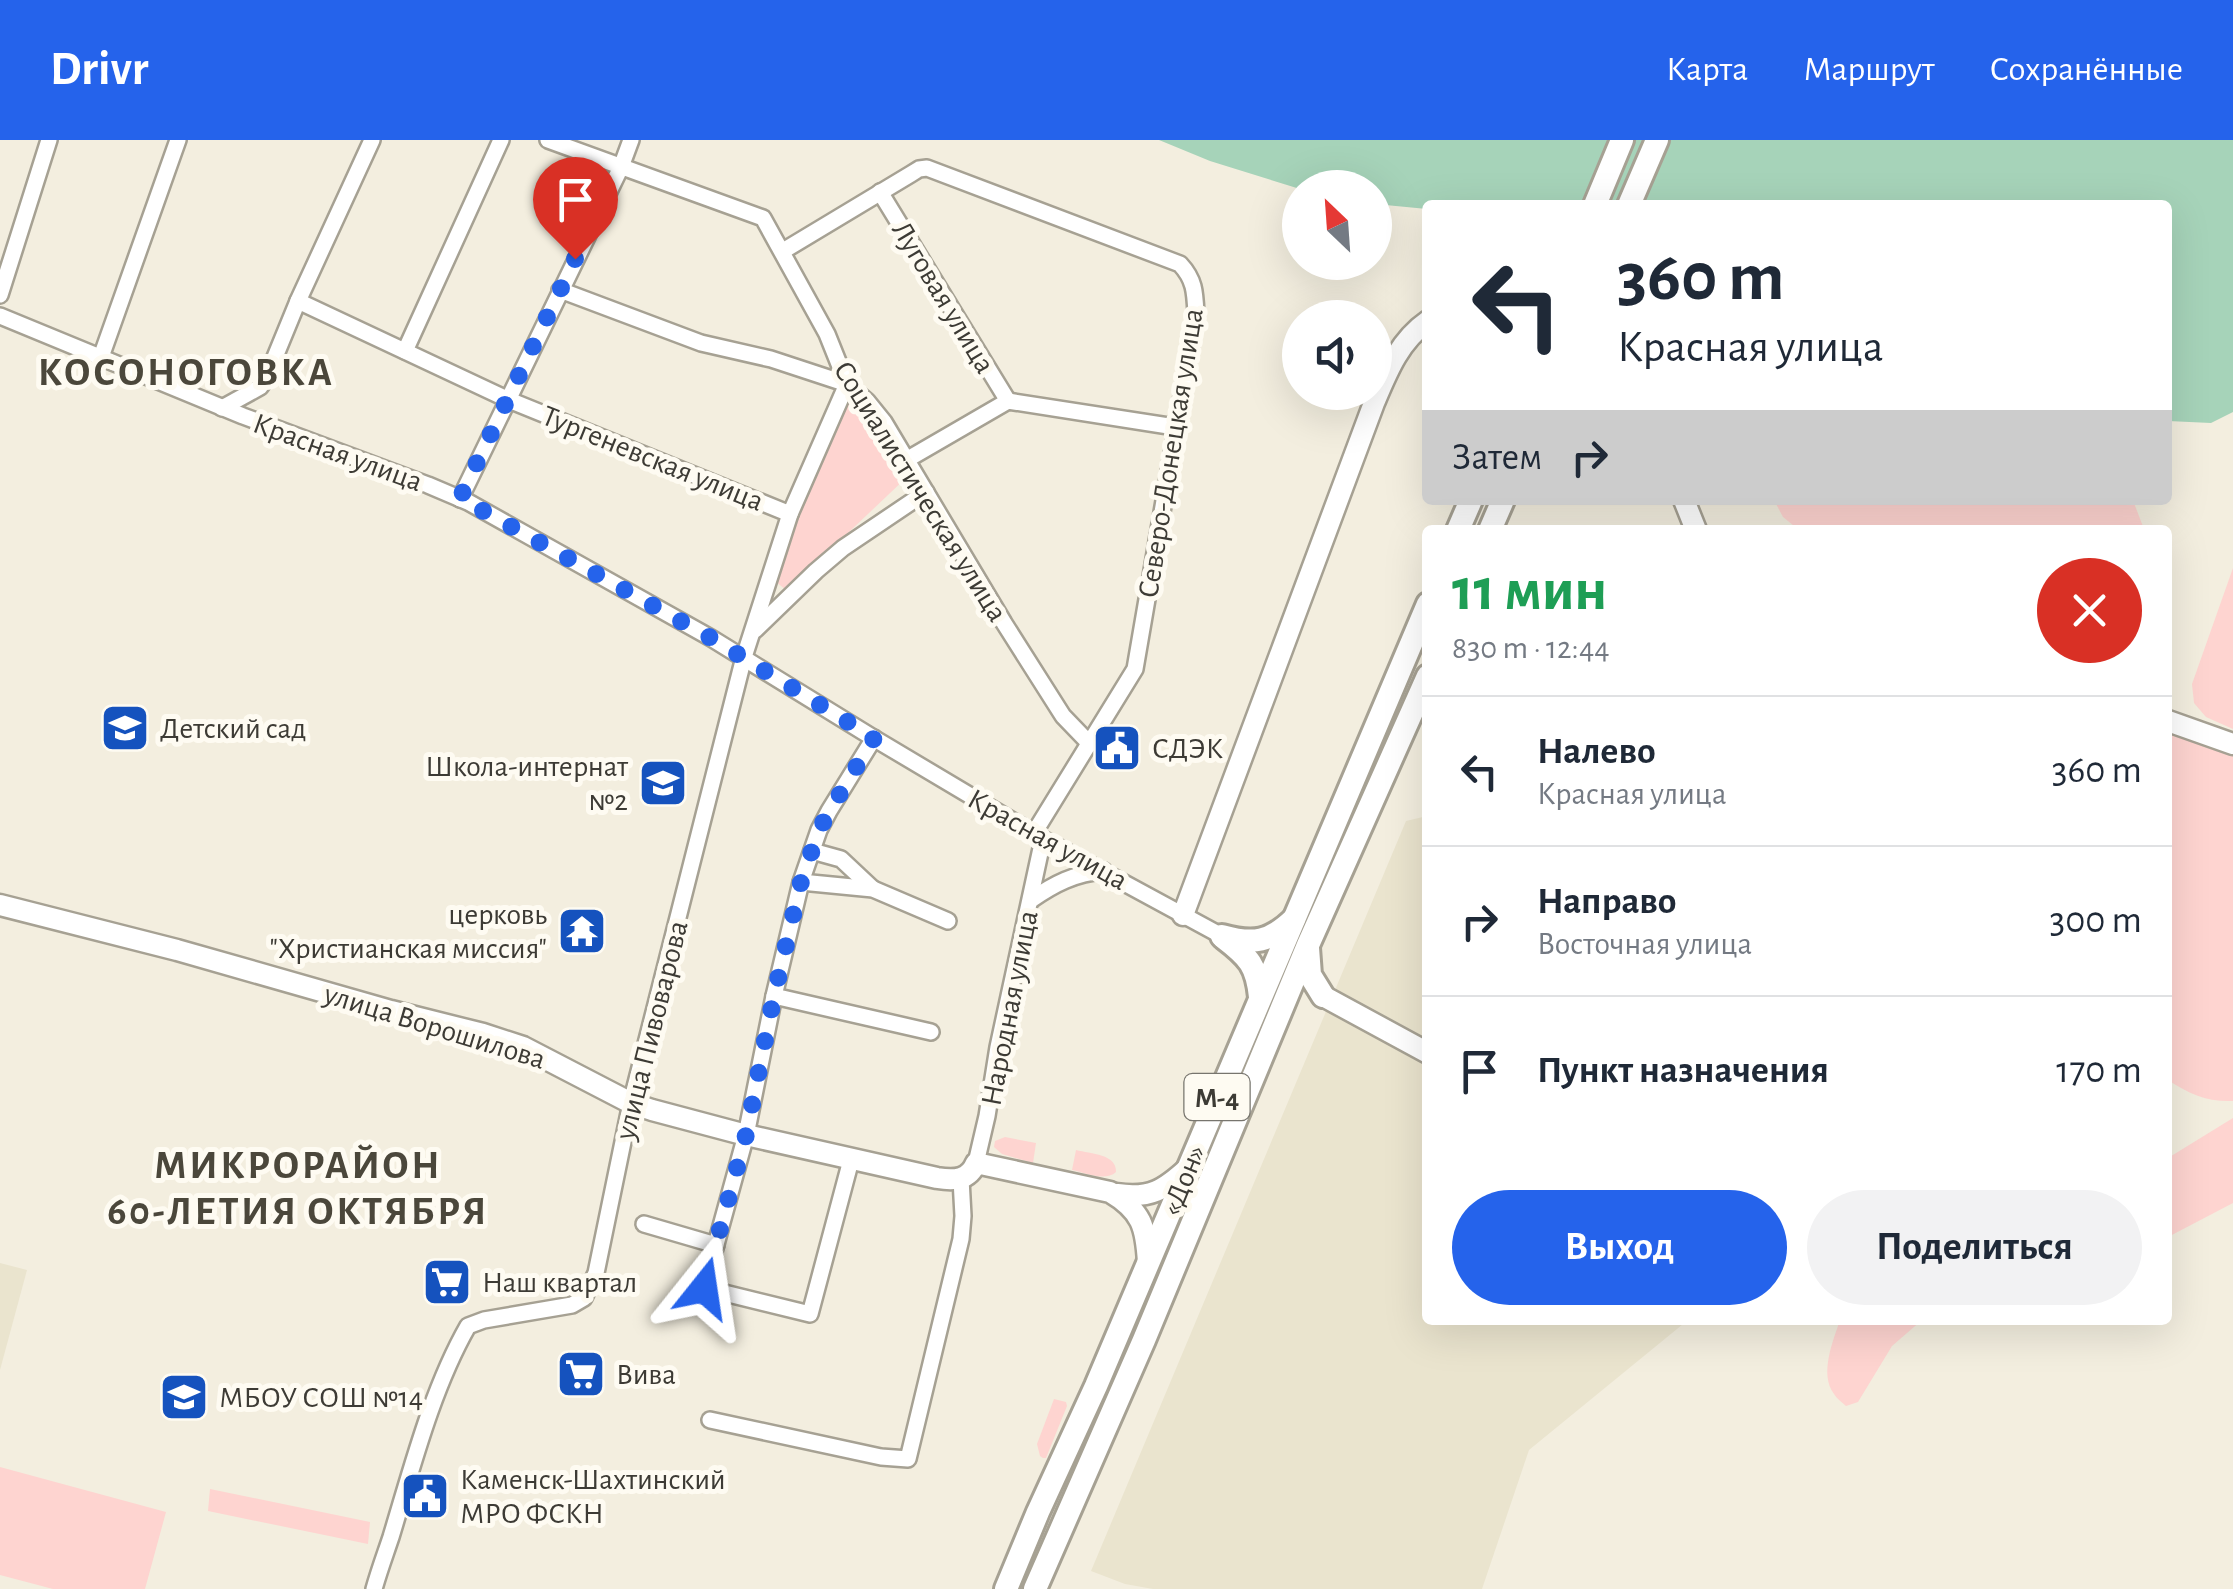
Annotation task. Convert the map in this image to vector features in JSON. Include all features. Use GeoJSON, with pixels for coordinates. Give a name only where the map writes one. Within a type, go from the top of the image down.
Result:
{"type":"FeatureCollection","features":[{"type":"Feature","properties":{"kind":"highway"},"geometry":{"type":"LineString","coordinates":[[1597,200],[1622,140]]}},
{"type":"Feature","properties":{"kind":"highway"},"geometry":{"type":"LineString","coordinates":[[1631,200],[1657,140]]}},
{"type":"Feature","properties":{"kind":"highway","name":"«Дон»"},"geometry":{"type":"LineString","coordinates":[[1034,1589],[1144,1340],[1194,1215],[1270,1005],[1297,916],[1422,618]]}},
{"type":"Feature","properties":{"kind":"highway","name":"«Дон»"},"geometry":{"type":"LineString","coordinates":[[1006,1589],[1188,1168],[1270,1005],[1308,945],[1422,689]]}},
{"type":"Feature","properties":{"kind":"highway"},"geometry":{"type":"LineString","coordinates":[[1222,936],[1241,942],[1262,940],[1282,930],[1297,916]]}},
{"type":"Feature","properties":{"kind":"highway"},"geometry":{"type":"LineString","coordinates":[[1222,936],[1249,959],[1270,1005],[1310,994],[1323,996]]}},
{"type":"Feature","properties":{"kind":"highway"},"geometry":{"type":"LineString","coordinates":[[1308,945],[1310,975],[1323,996]]}},
{"type":"Feature","properties":{"kind":"main road"},"geometry":{"type":"LineString","coordinates":[[1184,915],[1374,403],[1396,354],[1422,326]]}},
{"type":"Feature","properties":{"kind":"main road"},"geometry":{"type":"LineString","coordinates":[[2172,722],[2233,744]]}},
{"type":"Feature","properties":{"kind":"main road","name":"улица Ворошилова"},"geometry":{"type":"LineString","coordinates":[[0,906],[482,1034],[556,1062],[631,1103],[851,1160],[938,1178],[969,1172],[1135,1196],[1150,1194],[1188,1168]]}},
{"type":"Feature","properties":{"kind":"main road"},"geometry":{"type":"LineString","coordinates":[[1323,996],[1422,1050]]}},
{"type":"Feature","properties":{"kind":"main road"},"geometry":{"type":"LineString","coordinates":[[1110,1192],[1140,1218],[1148,1264]]}},
{"type":"Feature","properties":{"kind":"street"},"geometry":{"type":"LineString","coordinates":[[0,295],[49,140]]}},
{"type":"Feature","properties":{"kind":"street"},"geometry":{"type":"LineString","coordinates":[[101,357],[178,140]]}},
{"type":"Feature","properties":{"kind":"street"},"geometry":{"type":"LineString","coordinates":[[222,408],[264,384],[372,140]]}},
{"type":"Feature","properties":{"kind":"street"},"geometry":{"type":"LineString","coordinates":[[405,350],[501,140]]}},
{"type":"Feature","properties":{"kind":"street","name":"Социалистическая улица"},"geometry":{"type":"LineString","coordinates":[[548,140],[757,214],[767,224],[826,334],[847,384],[868,401],[908,459],[1063,716],[1090,744]]}},
{"type":"Feature","properties":{"kind":"street"},"geometry":{"type":"LineString","coordinates":[[460,498],[622,167],[631,140]]}},
{"type":"Feature","properties":{"kind":"street","name":"Северо-Донецкая улица"},"geometry":{"type":"LineString","coordinates":[[880,192],[922,168],[932,169],[1180,264],[1195,288],[1196,314],[1135,668],[1038,836]]}},
{"type":"Feature","properties":{"kind":"street"},"geometry":{"type":"LineString","coordinates":[[783,251],[880,192]]}},
{"type":"Feature","properties":{"kind":"street","name":"Луговая улица"},"geometry":{"type":"LineString","coordinates":[[880,192],[1008,402]]}},
{"type":"Feature","properties":{"kind":"street"},"geometry":{"type":"LineString","coordinates":[[560,290],[701,343],[770,359],[847,384]]}},
{"type":"Feature","properties":{"kind":"street","name":"Тургеневская улица"},"geometry":{"type":"LineString","coordinates":[[298,300],[509,400],[790,514]]}},
{"type":"Feature","properties":{"kind":"street","name":"Красная улица"},"geometry":{"type":"LineString","coordinates":[[0,316],[222,408],[460,498],[744,657],[1038,836],[1222,936]]}},
{"type":"Feature","properties":{"kind":"street","name":"улица Пивоварова"},"geometry":{"type":"LineString","coordinates":[[374,1589],[426,1424],[468,1326],[572,1305],[584,1298],[596,1273],[631,1103],[744,657],[790,514],[847,384]]}},
{"type":"Feature","properties":{"kind":"street"},"geometry":{"type":"LineString","coordinates":[[908,459],[1008,402],[1175,427]]}},
{"type":"Feature","properties":{"kind":"street"},"geometry":{"type":"LineString","coordinates":[[752,633],[843,548],[926,492]]}},
{"type":"Feature","properties":{"kind":"street"},"geometry":{"type":"LineString","coordinates":[[851,1160],[810,1314],[704,1288],[746,1135],[801,882],[829,812],[874,738]]}},
{"type":"Feature","properties":{"kind":"street","name":"Народная улица"},"geometry":{"type":"LineString","coordinates":[[710,1420],[881,1457],[908,1459],[961,1239],[969,1172],[987,1116],[1031,900],[1038,836]]}},
{"type":"Feature","properties":{"kind":"street"},"geometry":{"type":"LineString","coordinates":[[812,851],[841,859],[873,889]]}},
{"type":"Feature","properties":{"kind":"street"},"geometry":{"type":"LineString","coordinates":[[1031,900],[1068,878],[1104,871]]}},
{"type":"Feature","properties":{"kind":"street"},"geometry":{"type":"LineString","coordinates":[[801,882],[873,889],[948,920]]}},
{"type":"Feature","properties":{"kind":"street"},"geometry":{"type":"LineString","coordinates":[[774,996],[930,1032]]}},
{"type":"Feature","properties":{"kind":"street"},"geometry":{"type":"LineString","coordinates":[[644,1224],[716,1245]]}},
{"type":"Feature","properties":{"kind":"shaded area"},"geometry":{"type":"Polygon","coordinates":[[[1159,140],[2233,140],[2233,412],[2211,423],[2172,421],[2172,200],[1422,200],[1422,209],[1392,206],[1392,170],[1282,170],[1282,183],[1159,140]]]}},
{"type":"Feature","properties":{"kind":"shaded area"},"geometry":{"type":"Polygon","coordinates":[[[848,399],[859,402],[907,467],[908,476],[785,589],[776,582],[798,508],[848,399]]]}},
{"type":"Feature","properties":{"kind":"shaded area"},"geometry":{"type":"Polygon","coordinates":[[[1777,505],[2135,505],[2142,525],[1793,525],[1777,505]]]}},
{"type":"Feature","properties":{"kind":"shaded area"},"geometry":{"type":"Polygon","coordinates":[[[2233,568],[2233,729],[2206,717],[2194,703],[2192,684],[2233,568]]]}},
{"type":"Feature","properties":{"kind":"shaded area"},"geometry":{"type":"Polygon","coordinates":[[[2172,734],[2233,755],[2233,1101],[2215,1100],[2172,1082],[2172,734]]]}},
{"type":"Feature","properties":{"kind":"shaded area"},"geometry":{"type":"Polygon","coordinates":[[[1422,817],[1422,1325],[1682,1325],[1529,1450],[1482,1589],[1153,1589],[1125,1584],[1091,1571],[1406,821],[1422,817]]]}},
{"type":"Feature","properties":{"kind":"shaded area"},"geometry":{"type":"Polygon","coordinates":[[[2233,1118],[2233,1203],[2172,1235],[2172,1156],[2233,1118]]]}},
{"type":"Feature","properties":{"kind":"shaded area"},"geometry":{"type":"Polygon","coordinates":[[[1005,1137],[1036,1143],[1033,1163],[1002,1154],[994,1147],[995,1141],[1005,1137]]]}},
{"type":"Feature","properties":{"kind":"shaded area"},"geometry":{"type":"Polygon","coordinates":[[[1076,1150],[1108,1158],[1116,1172],[1101,1177],[1072,1170],[1076,1150]]]}},
{"type":"Feature","properties":{"kind":"shaded area"},"geometry":{"type":"Polygon","coordinates":[[[0,1263],[27,1270],[0,1370],[0,1263]]]}},
{"type":"Feature","properties":{"kind":"shaded area"},"geometry":{"type":"Polygon","coordinates":[[[1839,1325],[1916,1325],[1892,1346],[1858,1402],[1846,1406],[1834,1394],[1828,1377],[1839,1325]]]}},
{"type":"Feature","properties":{"kind":"shaded area"},"geometry":{"type":"Polygon","coordinates":[[[1054,1399],[1066,1402],[1067,1406],[1043,1458],[1037,1444],[1054,1399]]]}},
{"type":"Feature","properties":{"kind":"shaded area"},"geometry":{"type":"Polygon","coordinates":[[[0,1467],[166,1512],[145,1589],[53,1589],[0,1575],[0,1467]]]}},
{"type":"Feature","properties":{"kind":"shaded area"},"geometry":{"type":"Polygon","coordinates":[[[210,1489],[370,1522],[368,1544],[208,1511],[210,1489]]]}},
{"type":"Feature","properties":{"kind":"place","name":"Детский сад"},"geometry":{"type":"Point","coordinates":[125,728]}},
{"type":"Feature","properties":{"kind":"place","name":"СДЭК"},"geometry":{"type":"Point","coordinates":[1117,748]}},
{"type":"Feature","properties":{"kind":"place","name":"Школа-интернат №2"},"geometry":{"type":"Point","coordinates":[663,783]}},
{"type":"Feature","properties":{"kind":"place","name":"церковь \"Христианская миссия\""},"geometry":{"type":"Point","coordinates":[582,931]}},
{"type":"Feature","properties":{"kind":"place","name":"Наш квартал"},"geometry":{"type":"Point","coordinates":[447,1282]}},
{"type":"Feature","properties":{"kind":"place","name":"Вива"},"geometry":{"type":"Point","coordinates":[581,1374]}},
{"type":"Feature","properties":{"kind":"place","name":"МБОУ СОШ №14"},"geometry":{"type":"Point","coordinates":[184,1397]}},
{"type":"Feature","properties":{"kind":"place","name":"Каменск-Шахтинский МРО ФСКН"},"geometry":{"type":"Point","coordinates":[425,1496]}},
{"type":"Feature","properties":{"kind":"district","name":"КОСОНОГОВКА"},"geometry":{"type":"Point","coordinates":[186,371]}},
{"type":"Feature","properties":{"kind":"district","name":"МИКРОРАЙОН 60-ЛЕТИЯ ОКТЯБРЯ"},"geometry":{"type":"Point","coordinates":[298,1187]}},
{"type":"Feature","properties":{"kind":"route"},"geometry":{"type":"LineString","coordinates":[[575,259],[460,498],[711,638],[874,738],[819,830],[801,882],[746,1135],[704,1288]]}}]}
